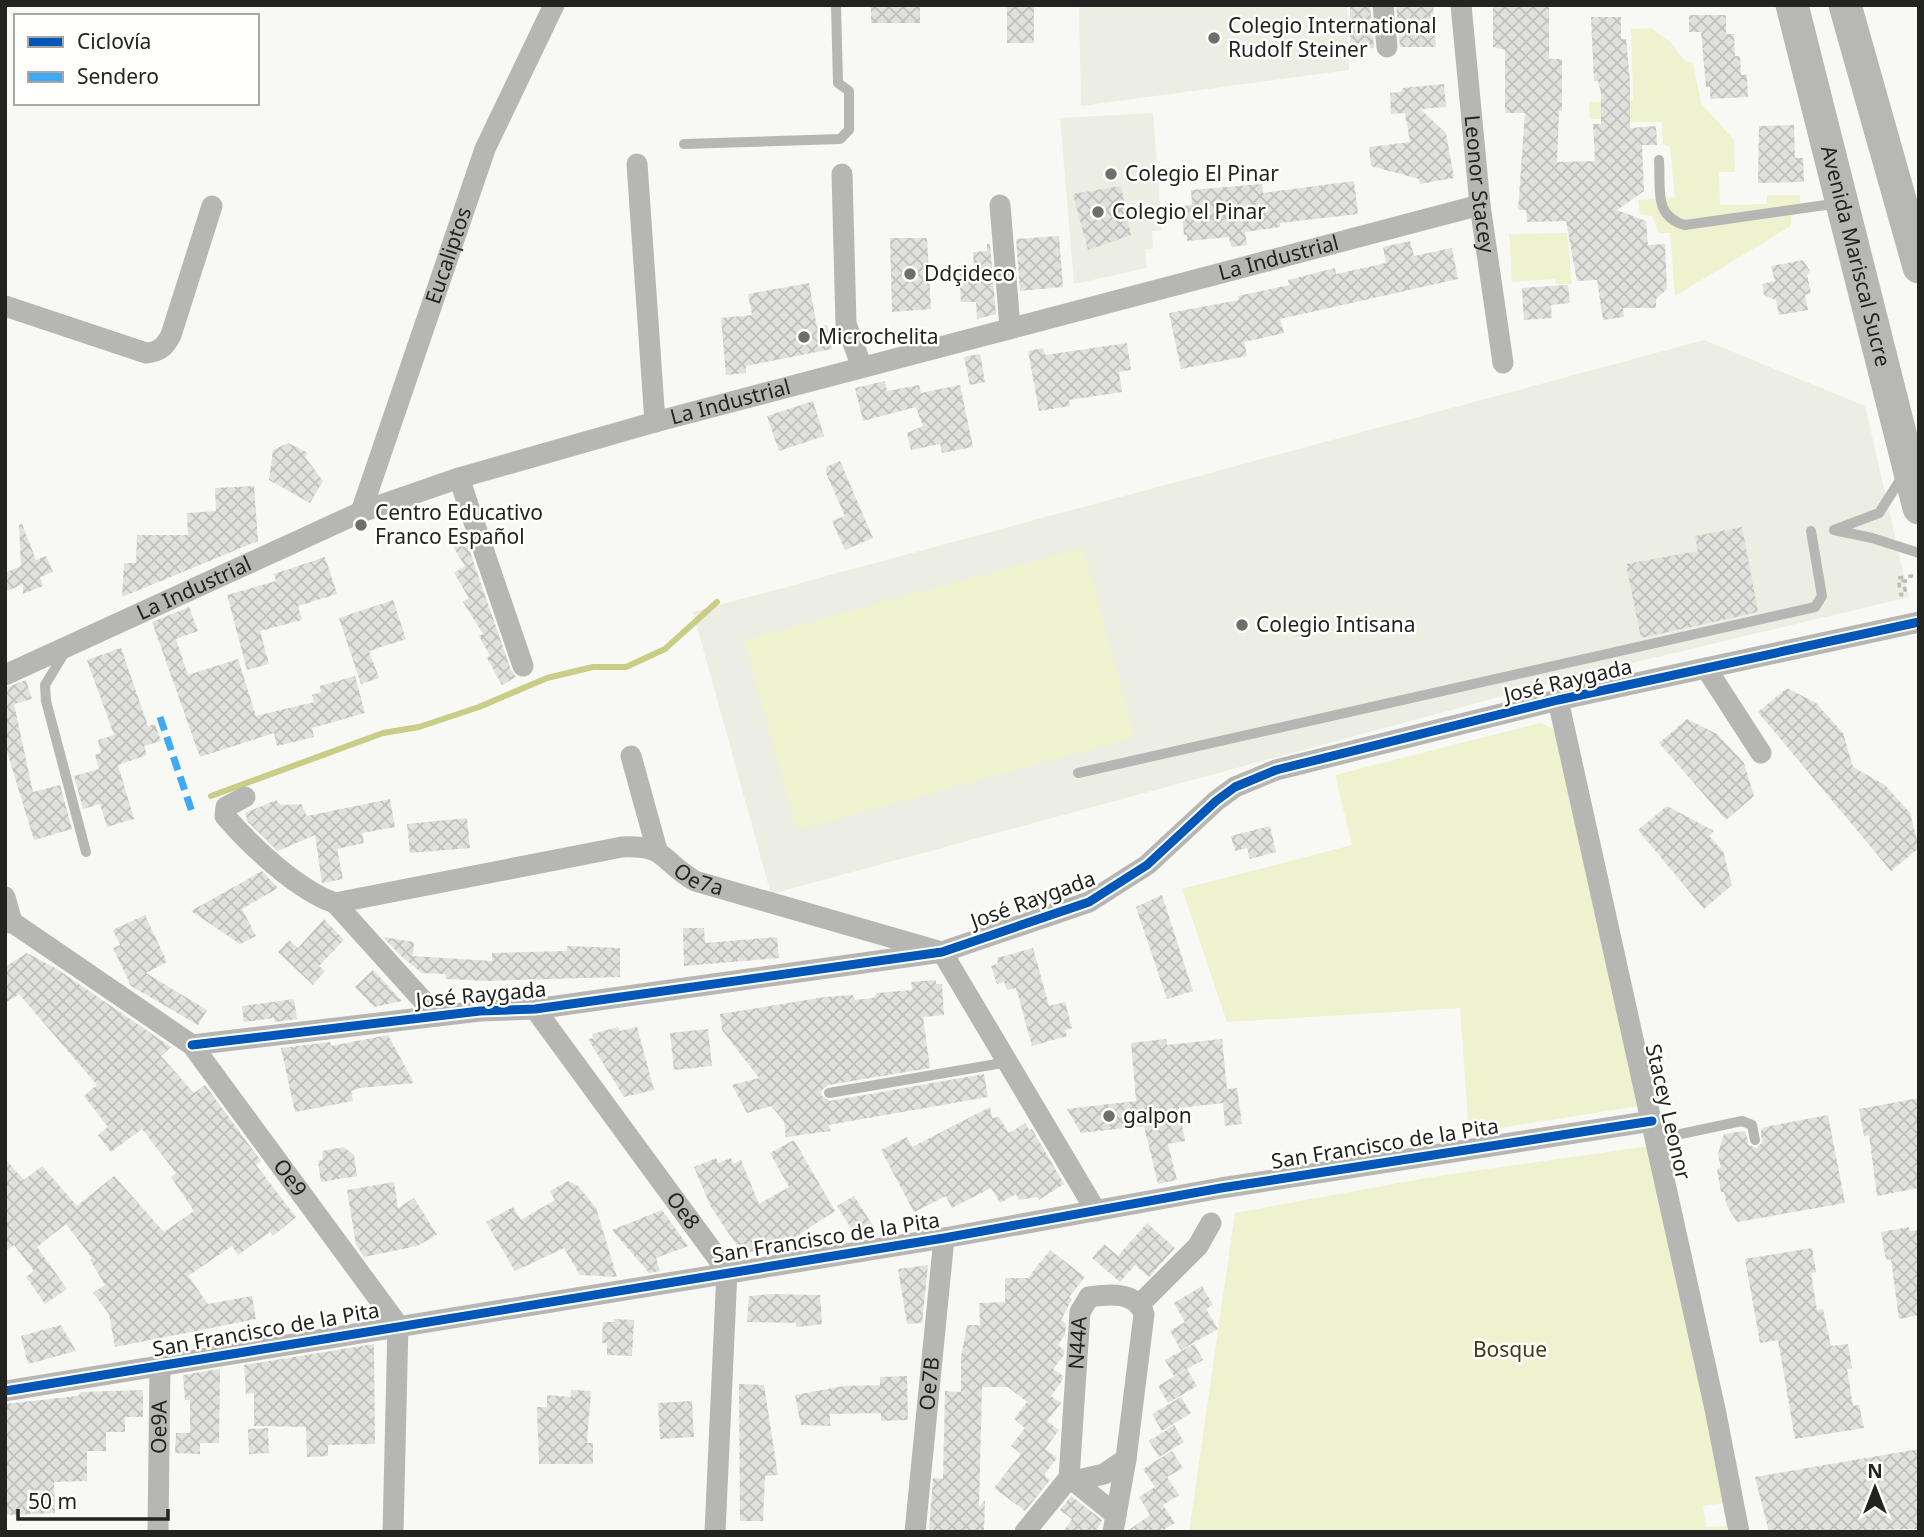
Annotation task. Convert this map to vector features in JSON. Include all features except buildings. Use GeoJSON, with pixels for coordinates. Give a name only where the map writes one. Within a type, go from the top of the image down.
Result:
{"type":"FeatureCollection","features":[{"type":"Feature","properties":{"kind":"main road","name":"Avenida Mariscal Sucre"},"geometry":{"type":"LineString","coordinates":[[1792,5],[1919,508]]}},
{"type":"Feature","properties":{"kind":"main road"},"geometry":{"type":"LineString","coordinates":[[1846,6],[1919,267]]}},
{"type":"Feature","properties":{"kind":"street","name":"Eucaliptos"},"geometry":{"type":"LineString","coordinates":[[361,512],[485,149],[555,5]]}},
{"type":"Feature","properties":{"kind":"street"},"geometry":{"type":"LineString","coordinates":[[1383,5],[1387,47]]}},
{"type":"Feature","properties":{"kind":"street","name":"Leonor Stacey"},"geometry":{"type":"LineString","coordinates":[[1461,5],[1480,205],[1503,363]]}},
{"type":"Feature","properties":{"kind":"street"},"geometry":{"type":"LineString","coordinates":[[637,164],[655,422]]}},
{"type":"Feature","properties":{"kind":"street"},"geometry":{"type":"LineString","coordinates":[[842,174],[846,324],[862,367]]}},
{"type":"Feature","properties":{"kind":"street"},"geometry":{"type":"LineString","coordinates":[[1000,205],[1010,327]]}},
{"type":"Feature","properties":{"kind":"street","name":"La Industrial"},"geometry":{"type":"LineString","coordinates":[[5,675],[361,512],[460,478],[655,422],[1480,205]]}},
{"type":"Feature","properties":{"kind":"street"},"geometry":{"type":"LineString","coordinates":[[5,306],[146,353],[155,352],[167,343],[171,335],[212,206]]}},
{"type":"Feature","properties":{"kind":"street"},"geometry":{"type":"LineString","coordinates":[[460,478],[523,666]]}},
{"type":"Feature","properties":{"kind":"street","name":"José Raygada"},"geometry":{"type":"LineString","coordinates":[[192,1045],[437,1016],[535,1009],[942,952],[1099,897],[1147,864],[1216,801],[1254,779],[1289,767],[1558,700],[1919,622]]}},
{"type":"Feature","properties":{"kind":"street"},"geometry":{"type":"LineString","coordinates":[[1706,668],[1761,753]]}},
{"type":"Feature","properties":{"kind":"street","name":"Stacey Leonor"},"geometry":{"type":"LineString","coordinates":[[1558,700],[1655,1130],[1739,1532]]}},
{"type":"Feature","properties":{"kind":"street"},"geometry":{"type":"LineString","coordinates":[[631,756],[657,850]]}},
{"type":"Feature","properties":{"kind":"street"},"geometry":{"type":"LineString","coordinates":[[245,796],[226,807],[225,816],[239,832],[314,896],[335,903],[437,1016]]}},
{"type":"Feature","properties":{"kind":"street","name":"Oe7a"},"geometry":{"type":"LineString","coordinates":[[335,903],[622,847],[657,850],[679,872],[695,881],[942,952]]}},
{"type":"Feature","properties":{"kind":"street"},"geometry":{"type":"LineString","coordinates":[[5,897],[9,923]]}},
{"type":"Feature","properties":{"kind":"street","name":"Oe9"},"geometry":{"type":"LineString","coordinates":[[9,923],[192,1045],[398,1325]]}},
{"type":"Feature","properties":{"kind":"street"},"geometry":{"type":"LineString","coordinates":[[942,952],[1096,1210]]}},
{"type":"Feature","properties":{"kind":"street","name":"Oe8"},"geometry":{"type":"LineString","coordinates":[[535,1009],[727,1271]]}},
{"type":"Feature","properties":{"kind":"street","name":"San Francisco de la Pita"},"geometry":{"type":"LineString","coordinates":[[7,1389],[944,1238],[1458,1150],[1655,1130]]}},
{"type":"Feature","properties":{"kind":"street"},"geometry":{"type":"LineString","coordinates":[[1114,1523],[1126,1460],[1144,1314],[1140,1304],[1198,1246],[1212,1223]]}},
{"type":"Feature","properties":{"kind":"street","name":"Oe7B"},"geometry":{"type":"LineString","coordinates":[[915,1532],[944,1238]]}},
{"type":"Feature","properties":{"kind":"street"},"geometry":{"type":"LineString","coordinates":[[715,1532],[727,1271]]}},
{"type":"Feature","properties":{"kind":"street","name":"N44A"},"geometry":{"type":"LineString","coordinates":[[1072,1479],[1083,1302],[1088,1297],[1126,1296],[1140,1304]]}},
{"type":"Feature","properties":{"kind":"street"},"geometry":{"type":"LineString","coordinates":[[393,1532],[398,1325]]}},
{"type":"Feature","properties":{"kind":"street","name":"Oe9A"},"geometry":{"type":"LineString","coordinates":[[158,1532],[160,1366]]}},
{"type":"Feature","properties":{"kind":"street"},"geometry":{"type":"LineString","coordinates":[[1024,1532],[1072,1479],[1104,1474],[1126,1460]]}},
{"type":"Feature","properties":{"kind":"street"},"geometry":{"type":"LineString","coordinates":[[1072,1479],[1114,1523]]}},
{"type":"Feature","properties":{"kind":"lane"},"geometry":{"type":"LineString","coordinates":[[684,144],[840,139],[849,130],[849,91],[838,83],[836,5]]}},
{"type":"Feature","properties":{"kind":"lane"},"geometry":{"type":"LineString","coordinates":[[1659,160],[1662,212],[1672,221],[1685,225],[1841,203]]}},
{"type":"Feature","properties":{"kind":"lane"},"geometry":{"type":"LineString","coordinates":[[1907,465],[1895,491],[1879,513],[1833,530],[1872,538],[1919,553]]}},
{"type":"Feature","properties":{"kind":"lane"},"geometry":{"type":"LineString","coordinates":[[1078,773],[1815,607],[1822,596],[1811,531]]}},
{"type":"Feature","properties":{"kind":"lane"},"geometry":{"type":"LineString","coordinates":[[68,646],[45,685],[86,852]]}},
{"type":"Feature","properties":{"kind":"lane"},"geometry":{"type":"LineString","coordinates":[[829,1093],[1008,1062]]}},
{"type":"Feature","properties":{"kind":"lane"},"geometry":{"type":"LineString","coordinates":[[1655,1130],[1742,1121],[1752,1125],[1755,1140]]}},
{"type":"Feature","properties":{"kind":"path"},"geometry":{"type":"LineString","coordinates":[[1907,581],[1903,581],[1906,594],[1901,595],[1898,578],[1919,575]]}},
{"type":"Feature","properties":{"kind":"shaded area","name":"Colegio International Rudolf Steiner"},"geometry":{"type":"Polygon","coordinates":[[[1079,5],[1347,5],[1349,70],[1081,106],[1079,5]]]}},
{"type":"Feature","properties":{"kind":"shaded area","name":"Colegio El Pinar"},"geometry":{"type":"Polygon","coordinates":[[[1153,113],[1162,230],[1152,231],[1153,249],[1145,250],[1147,268],[1074,284],[1060,118],[1153,113]]]}},
{"type":"Feature","properties":{"kind":"shaded area","name":"Colegio Intisana"},"geometry":{"type":"Polygon","coordinates":[[[1704,340],[1865,406],[1909,597],[1573,677],[771,894],[693,612],[1704,340]]]}},
{"type":"Feature","properties":{"kind":"green space"},"geometry":{"type":"Polygon","coordinates":[[[1651,28],[1670,42],[1685,61],[1693,63],[1701,103],[1734,140],[1735,172],[1719,172],[1720,205],[1767,204],[1767,195],[1800,195],[1800,211],[1791,217],[1791,226],[1675,296],[1670,233],[1659,233],[1652,216],[1640,214],[1638,200],[1675,197],[1670,147],[1663,144],[1662,122],[1632,122],[1629,118],[1590,119],[1589,102],[1633,100],[1631,29],[1651,28]]]}},
{"type":"Feature","properties":{"kind":"green space"},"geometry":{"type":"Polygon","coordinates":[[[1567,233],[1572,284],[1556,284],[1555,279],[1512,282],[1509,234],[1567,233]]]}},
{"type":"Feature","properties":{"kind":"green space"},"geometry":{"type":"Polygon","coordinates":[[[1083,548],[1135,737],[797,830],[744,640],[1083,548]]]}},
{"type":"Feature","properties":{"kind":"green space"},"geometry":{"type":"Polygon","coordinates":[[[1541,723],[1553,729],[1561,740],[1639,1106],[1474,1132],[1468,1120],[1460,1008],[1227,1022],[1182,889],[1352,845],[1335,775],[1541,723]]]}},
{"type":"Feature","properties":{"kind":"green space","name":"Bosque"},"geometry":{"type":"Polygon","coordinates":[[[1657,1145],[1726,1503],[1703,1506],[1706,1527],[1726,1526],[1727,1532],[1189,1532],[1235,1213],[1437,1176],[1657,1145]]]}},
{"type":"Feature","properties":{"kind":"waterway"},"geometry":{"type":"LineString","coordinates":[[211,796],[383,733],[419,727],[479,707],[547,678],[593,667],[626,667],[665,649],[717,602]]}},
{"type":"Feature","properties":{"kind":"marked path"},"geometry":{"type":"LineString","coordinates":[[160,717],[192,812]]}},
{"type":"Feature","properties":{"kind":"cycle path"},"geometry":{"type":"LineString","coordinates":[[192,1045],[480,1011],[535,1009],[942,952],[1089,902],[1147,865],[1216,801],[1235,787],[1276,770],[1558,700],[1919,622]]}},
{"type":"Feature","properties":{"kind":"cycle path"},"geometry":{"type":"LineString","coordinates":[[5,1391],[944,1238],[1221,1188],[1652,1121]]}},
{"type":"Feature","properties":{"kind":"place","name":"Colegio International Rudolf Steiner"},"geometry":{"type":"Point","coordinates":[1214,38]}},
{"type":"Feature","properties":{"kind":"place","name":"Colegio El Pinar"},"geometry":{"type":"Point","coordinates":[1111,174]}},
{"type":"Feature","properties":{"kind":"place","name":"Colegio el Pinar"},"geometry":{"type":"Point","coordinates":[1098,212]}},
{"type":"Feature","properties":{"kind":"place","name":"Ddçideco"},"geometry":{"type":"Point","coordinates":[910,274]}},
{"type":"Feature","properties":{"kind":"place","name":"Microchelita"},"geometry":{"type":"Point","coordinates":[804,337]}},
{"type":"Feature","properties":{"kind":"place","name":"Centro Educativo Franco Español"},"geometry":{"type":"Point","coordinates":[361,525]}},
{"type":"Feature","properties":{"kind":"place","name":"Colegio Intisana"},"geometry":{"type":"Point","coordinates":[1242,625]}},
{"type":"Feature","properties":{"kind":"place","name":"galpon"},"geometry":{"type":"Point","coordinates":[1109,1116]}}]}
